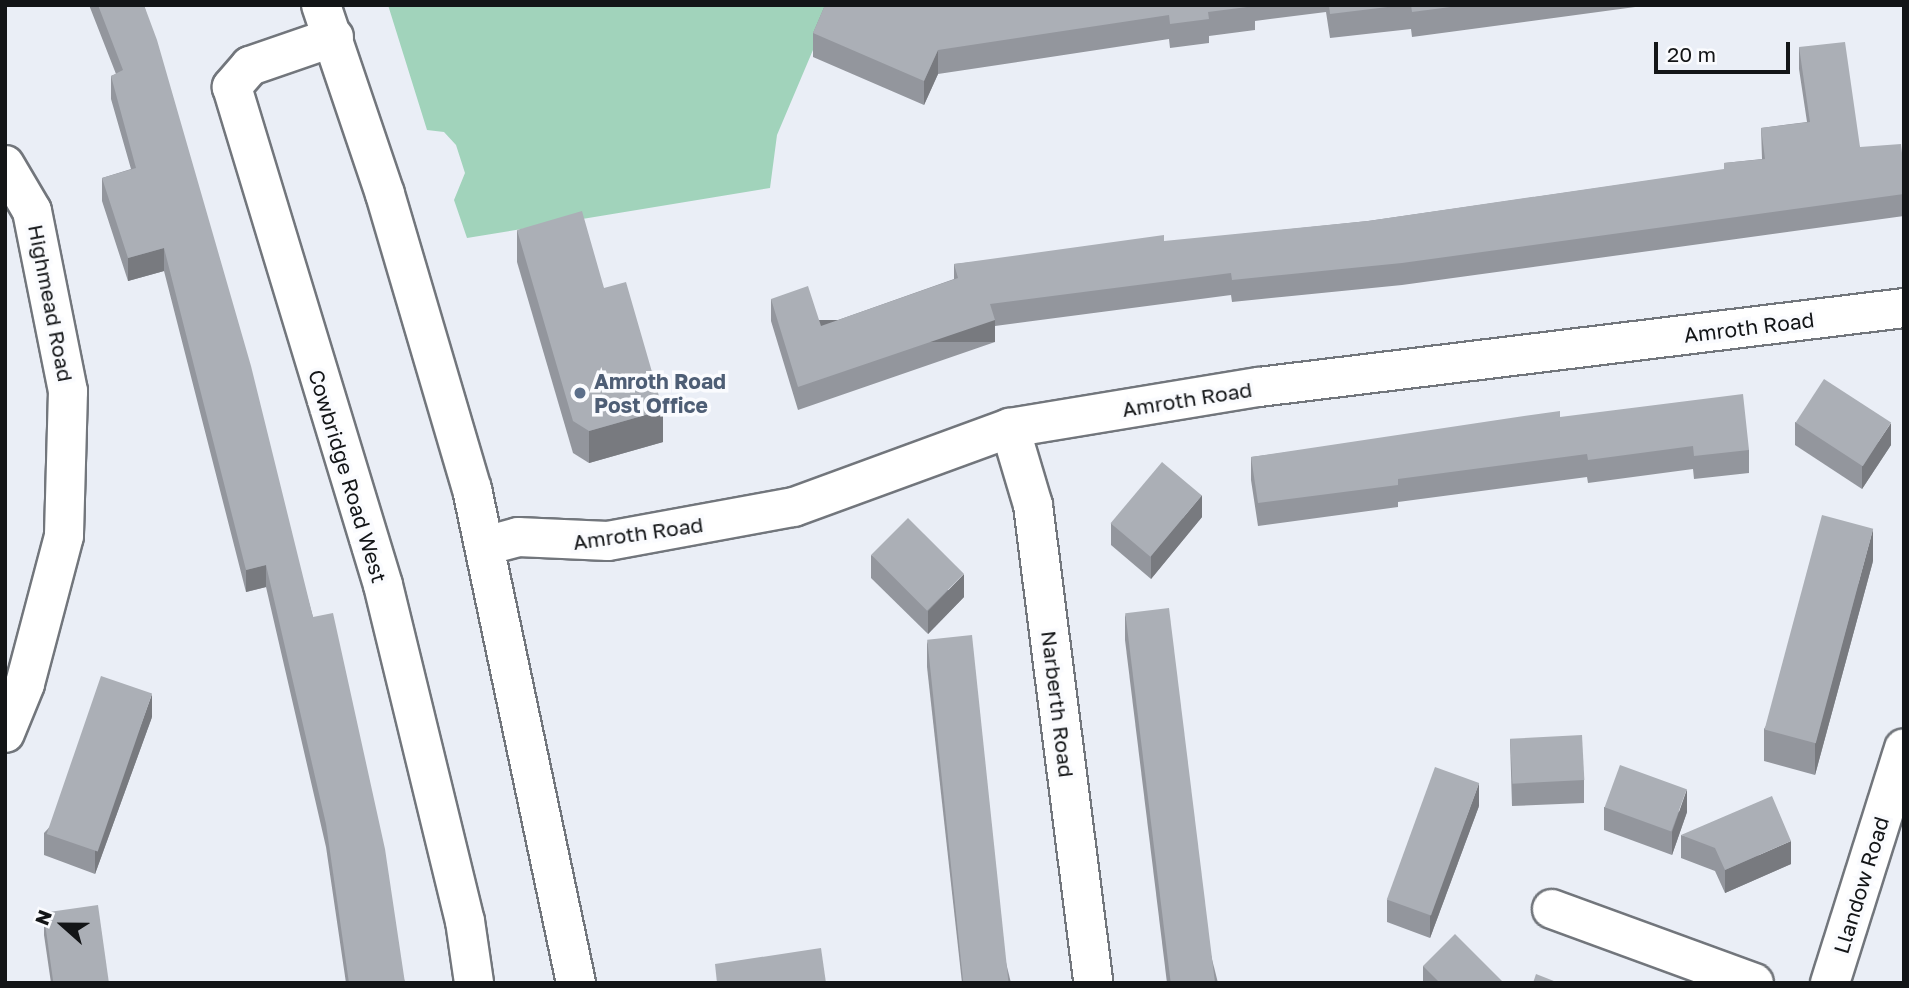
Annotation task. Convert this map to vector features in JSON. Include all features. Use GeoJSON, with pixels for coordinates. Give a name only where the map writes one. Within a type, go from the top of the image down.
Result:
{"type":"FeatureCollection","features":[{"type":"Feature","properties":{"kind":"main road","name":"Cowbridge Road West"},"geometry":{"type":"LineString","coordinates":[[474,983],[465,921],[383,585],[232,87],[250,66],[328,21],[485,546],[576,983]]}},
{"type":"Feature","properties":{"kind":"main road","name":"Highmead Road"},"geometry":{"type":"LineString","coordinates":[[5,165],[68,391],[64,536],[25,684],[5,733]]}},
{"type":"Feature","properties":{"kind":"main road","name":"Amroth Road"},"geometry":{"type":"LineString","coordinates":[[485,546],[518,537],[608,541],[794,507],[1010,428],[1259,387],[1904,308]]}},
{"type":"Feature","properties":{"kind":"main road","name":"Narberth Road"},"geometry":{"type":"LineString","coordinates":[[1010,428],[1033,506],[1093,983]]}},
{"type":"Feature","properties":{"kind":"main road","name":"Llandow Road"},"geometry":{"type":"LineString","coordinates":[[1830,983],[1904,748]]}},
{"type":"Feature","properties":{"kind":"main road"},"geometry":{"type":"LineString","coordinates":[[1552,909],[1754,983]]}},
{"type":"Feature","properties":{"kind":"green space"},"geometry":{"type":"Polygon","coordinates":[[[388,5],[832,5],[777,135],[770,188],[467,238],[454,200],[465,173],[456,145],[444,132],[427,130],[388,5]]]}},
{"type":"Feature","properties":{"kind":"building"},"geometry":{"type":"Polygon","coordinates":[[[98,5],[144,5],[157,40],[251,366],[313,617],[333,613],[385,849],[405,983],[349,983],[326,824],[266,565],[246,570],[164,248],[128,258],[102,178],[136,168],[111,76],[123,70],[98,5]]]}},
{"type":"Feature","properties":{"kind":"building"},"geometry":{"type":"Polygon","coordinates":[[[825,5],[1255,6],[1208,12],[1209,19],[1170,24],[1169,15],[938,50],[924,81],[813,33],[825,5]]]}},
{"type":"Feature","properties":{"kind":"building"},"geometry":{"type":"Polygon","coordinates":[[[1329,5],[1404,5],[1330,14],[1329,5]]]}},
{"type":"Feature","properties":{"kind":"building"},"geometry":{"type":"Polygon","coordinates":[[[1411,5],[1466,5],[1412,12],[1411,5]]]}},
{"type":"Feature","properties":{"kind":"building"},"geometry":{"type":"Polygon","coordinates":[[[1845,42],[1860,147],[1901,144],[1904,194],[1402,263],[1232,280],[1231,273],[990,304],[995,320],[798,387],[771,299],[808,286],[821,326],[958,278],[954,264],[1164,235],[1164,241],[1368,221],[1724,169],[1724,163],[1765,159],[1761,128],[1810,122],[1799,47],[1845,42]]]}},
{"type":"Feature","properties":{"kind":"building"},"geometry":{"type":"Polygon","coordinates":[[[582,211],[604,288],[626,282],[663,410],[589,431],[573,421],[517,230],[582,211]]]}},
{"type":"Feature","properties":{"kind":"building"},"geometry":{"type":"Polygon","coordinates":[[[1824,379],[1891,423],[1863,466],[1796,423],[1824,379]]]}},
{"type":"Feature","properties":{"kind":"building"},"geometry":{"type":"Polygon","coordinates":[[[1743,394],[1749,450],[1694,456],[1693,446],[1588,460],[1587,454],[1398,479],[1398,485],[1258,503],[1251,457],[1560,411],[1560,417],[1743,394]]]}},
{"type":"Feature","properties":{"kind":"building"},"geometry":{"type":"Polygon","coordinates":[[[1162,462],[1202,495],[1150,557],[1111,523],[1162,462]]]}},
{"type":"Feature","properties":{"kind":"building"},"geometry":{"type":"Polygon","coordinates":[[[1822,515],[1873,529],[1816,743],[1765,729],[1822,515]]]}},
{"type":"Feature","properties":{"kind":"building"},"geometry":{"type":"Polygon","coordinates":[[[908,518],[964,574],[927,611],[871,555],[908,518]]]}},
{"type":"Feature","properties":{"kind":"building"},"geometry":{"type":"Polygon","coordinates":[[[1169,608],[1215,983],[1171,983],[1125,613],[1169,608]]]}},
{"type":"Feature","properties":{"kind":"building"},"geometry":{"type":"Polygon","coordinates":[[[972,635],[1009,983],[963,983],[927,640],[972,635]]]}},
{"type":"Feature","properties":{"kind":"building"},"geometry":{"type":"Polygon","coordinates":[[[101,676],[152,694],[98,851],[47,834],[101,676]]]}},
{"type":"Feature","properties":{"kind":"building"},"geometry":{"type":"Polygon","coordinates":[[[1582,735],[1584,780],[1512,784],[1510,739],[1582,735]]]}},
{"type":"Feature","properties":{"kind":"building"},"geometry":{"type":"Polygon","coordinates":[[[1620,765],[1687,789],[1671,832],[1605,807],[1620,765]]]}},
{"type":"Feature","properties":{"kind":"building"},"geometry":{"type":"Polygon","coordinates":[[[1435,767],[1479,783],[1431,916],[1387,899],[1435,767]]]}},
{"type":"Feature","properties":{"kind":"building"},"geometry":{"type":"Polygon","coordinates":[[[1772,796],[1791,841],[1725,870],[1715,848],[1681,835],[1772,796]]]}},
{"type":"Feature","properties":{"kind":"building"},"geometry":{"type":"Polygon","coordinates":[[[98,905],[109,983],[53,983],[44,913],[98,905]]]}},
{"type":"Feature","properties":{"kind":"building"},"geometry":{"type":"Polygon","coordinates":[[[1455,934],[1504,983],[1440,983],[1423,966],[1455,934]]]}},
{"type":"Feature","properties":{"kind":"building"},"geometry":{"type":"Polygon","coordinates":[[[821,948],[826,983],[717,983],[715,964],[821,948]]]}},
{"type":"Feature","properties":{"kind":"building"},"geometry":{"type":"Polygon","coordinates":[[[1536,974],[1559,983],[1533,983],[1536,974]]]}},
{"type":"Feature","properties":{"kind":"place","name":"Amroth Road Post Office"},"geometry":{"type":"Point","coordinates":[580,393]}}]}
